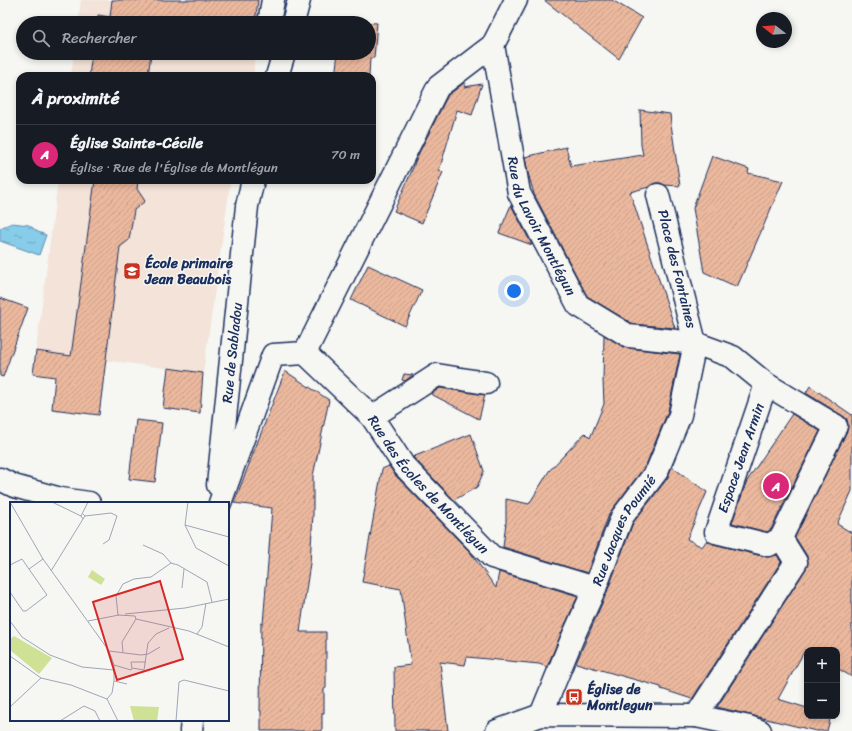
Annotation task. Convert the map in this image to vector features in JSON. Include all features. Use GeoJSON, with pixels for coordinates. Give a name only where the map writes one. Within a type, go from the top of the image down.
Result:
{"type":"FeatureCollection","features":[{"type":"Feature","properties":{"kind":"street"},"geometry":{"type":"LineString","coordinates":[[271,16],[273,0]]}},
{"type":"Feature","properties":{"kind":"street"},"geometry":{"type":"LineString","coordinates":[[295,16],[299,0]]}},
{"type":"Feature","properties":{"kind":"street"},"geometry":{"type":"LineString","coordinates":[[220,502],[273,356],[305,353],[438,87],[493,45],[516,0]]}},
{"type":"Feature","properties":{"kind":"street","name":"Rue du Lavoir Montlégun"},"geometry":{"type":"LineString","coordinates":[[493,45],[519,193],[578,305],[629,336],[695,343],[733,357],[766,384],[836,426],[781,538]]}},
{"type":"Feature","properties":{"kind":"street","name":"Rue de Sabladou"},"geometry":{"type":"LineString","coordinates":[[216,502],[247,206],[252,184]]}},
{"type":"Feature","properties":{"kind":"street","name":"Place des Fontaines"},"geometry":{"type":"LineString","coordinates":[[658,195],[695,343]]}},
{"type":"Feature","properties":{"kind":"street","name":"Rue Jacques Poumié"},"geometry":{"type":"LineString","coordinates":[[542,716],[572,639],[595,588],[622,517],[657,471],[680,415],[695,343]]}},
{"type":"Feature","properties":{"kind":"street","name":"Rue des Écoles de Montlégun"},"geometry":{"type":"LineString","coordinates":[[305,353],[372,417],[404,466],[492,557],[595,588]]}},
{"type":"Feature","properties":{"kind":"street"},"geometry":{"type":"LineString","coordinates":[[372,417],[437,375],[486,383]]}},
{"type":"Feature","properties":{"kind":"street","name":"Espace Jean Armin"},"geometry":{"type":"LineString","coordinates":[[766,384],[716,532],[768,546],[781,538]]}},
{"type":"Feature","properties":{"kind":"street"},"geometry":{"type":"LineString","coordinates":[[0,479],[14,486],[61,499],[82,502]]}},
{"type":"Feature","properties":{"kind":"street"},"geometry":{"type":"LineString","coordinates":[[696,716],[796,562],[781,538]]}},
{"type":"Feature","properties":{"kind":"street"},"geometry":{"type":"LineString","coordinates":[[497,731],[542,716],[696,716],[752,730]]}},
{"type":"Feature","properties":{"kind":"street"},"geometry":{"type":"LineString","coordinates":[[191,731],[192,721]]}},
{"type":"Feature","properties":{"kind":"shaded area"},"geometry":{"type":"Polygon","coordinates":[[[81,0],[265,0],[263,16],[79,16],[81,0]]]}},
{"type":"Feature","properties":{"kind":"shaded area"},"geometry":{"type":"Polygon","coordinates":[[[73,60],[254,60],[254,72],[72,72],[73,60]]]}},
{"type":"Feature","properties":{"kind":"shaded area","name":"École primaire Jean Beaubois"},"geometry":{"type":"Polygon","coordinates":[[[57,184],[230,184],[203,373],[36,351],[57,184]]]}},
{"type":"Feature","properties":{"kind":"water"},"geometry":{"type":"Polygon","coordinates":[[[12,223],[29,225],[38,232],[46,235],[39,255],[0,241],[0,228],[12,223]]]}},
{"type":"Feature","properties":{"kind":"building"},"geometry":{"type":"Polygon","coordinates":[[[112,0],[258,0],[256,16],[110,16],[112,0]]]}},
{"type":"Feature","properties":{"kind":"building"},"geometry":{"type":"Polygon","coordinates":[[[544,0],[612,0],[642,18],[619,59],[544,0]]]}},
{"type":"Feature","properties":{"kind":"building"},"geometry":{"type":"Polygon","coordinates":[[[91,60],[150,60],[149,72],[90,72],[91,60]]]}},
{"type":"Feature","properties":{"kind":"building"},"geometry":{"type":"Polygon","coordinates":[[[337,60],[370,60],[369,72],[336,72],[337,60]]]}},
{"type":"Feature","properties":{"kind":"building"},"geometry":{"type":"Polygon","coordinates":[[[466,83],[464,87],[482,84],[472,115],[457,110],[439,171],[443,172],[422,223],[394,211],[417,157],[448,95],[466,83]]]}},
{"type":"Feature","properties":{"kind":"building"},"geometry":{"type":"Polygon","coordinates":[[[640,110],[670,114],[680,186],[655,183],[649,187],[630,192],[675,328],[633,324],[587,296],[534,194],[525,157],[566,147],[571,166],[643,155],[641,145],[640,110]]]}},
{"type":"Feature","properties":{"kind":"building"},"geometry":{"type":"Polygon","coordinates":[[[712,156],[749,169],[748,173],[783,181],[737,287],[704,272],[693,208],[712,156]]]}},
{"type":"Feature","properties":{"kind":"building"},"geometry":{"type":"Polygon","coordinates":[[[94,184],[138,184],[137,189],[145,201],[134,210],[129,240],[120,247],[99,415],[52,409],[55,377],[33,374],[36,351],[71,356],[94,184]]]}},
{"type":"Feature","properties":{"kind":"building"},"geometry":{"type":"Polygon","coordinates":[[[511,205],[532,245],[499,233],[511,205]]]}},
{"type":"Feature","properties":{"kind":"building"},"geometry":{"type":"Polygon","coordinates":[[[368,265],[422,290],[405,326],[351,300],[368,265]]]}},
{"type":"Feature","properties":{"kind":"building"},"geometry":{"type":"Polygon","coordinates":[[[0,298],[28,308],[3,377],[0,376],[0,298]]]}},
{"type":"Feature","properties":{"kind":"building"},"geometry":{"type":"Polygon","coordinates":[[[604,335],[627,348],[680,354],[668,411],[646,465],[610,512],[587,573],[503,547],[506,522],[506,499],[529,504],[549,471],[585,433],[590,438],[604,404],[604,335]]]}},
{"type":"Feature","properties":{"kind":"building"},"geometry":{"type":"Polygon","coordinates":[[[168,368],[203,373],[200,413],[163,408],[168,368]]]}},
{"type":"Feature","properties":{"kind":"building"},"geometry":{"type":"Polygon","coordinates":[[[285,371],[329,400],[313,476],[313,514],[310,563],[300,632],[326,632],[326,688],[324,689],[322,731],[261,731],[261,623],[263,624],[272,508],[234,503],[285,371]]]}},
{"type":"Feature","properties":{"kind":"building"},"geometry":{"type":"Polygon","coordinates":[[[404,374],[413,375],[405,381],[402,380],[404,374]]]}},
{"type":"Feature","properties":{"kind":"building"},"geometry":{"type":"Polygon","coordinates":[[[810,386],[852,415],[852,491],[837,524],[852,533],[852,677],[840,670],[840,647],[804,647],[804,652],[778,699],[804,707],[804,719],[830,719],[827,731],[816,731],[717,707],[806,569],[808,563],[807,556],[795,537],[847,431],[847,419],[806,393],[810,386]]]}},
{"type":"Feature","properties":{"kind":"building"},"geometry":{"type":"Polygon","coordinates":[[[440,388],[485,395],[479,419],[431,394],[440,388]]]}},
{"type":"Feature","properties":{"kind":"building"},"geometry":{"type":"Polygon","coordinates":[[[792,414],[820,431],[771,529],[767,532],[732,523],[747,481],[792,414]]]}},
{"type":"Feature","properties":{"kind":"building"},"geometry":{"type":"Polygon","coordinates":[[[136,420],[162,423],[155,482],[129,479],[136,420]]]}},
{"type":"Feature","properties":{"kind":"building"},"geometry":{"type":"Polygon","coordinates":[[[471,434],[484,471],[477,487],[454,500],[413,457],[471,434]]]}},
{"type":"Feature","properties":{"kind":"building"},"geometry":{"type":"Polygon","coordinates":[[[389,466],[395,475],[470,552],[496,588],[499,572],[578,596],[547,667],[539,664],[467,657],[465,665],[440,662],[448,731],[395,731],[394,667],[411,665],[401,589],[362,582],[382,469],[389,466]]]}},
{"type":"Feature","properties":{"kind":"building"},"geometry":{"type":"Polygon","coordinates":[[[672,467],[707,492],[687,539],[702,547],[707,540],[713,544],[766,557],[777,555],[781,562],[692,699],[661,689],[661,687],[576,663],[607,592],[633,523],[667,479],[672,467]]]}},
{"type":"Feature","properties":{"kind":"place","name":"École primaire Jean Beaubois"},"geometry":{"type":"Point","coordinates":[132,271]}},
{"type":"Feature","properties":{"kind":"place","name":"Église Sainte-Cécile"},"geometry":{"type":"Point","coordinates":[776,486]}},
{"type":"Feature","properties":{"kind":"place","name":"Église de Montlegun"},"geometry":{"type":"Point","coordinates":[574,697]}}]}
